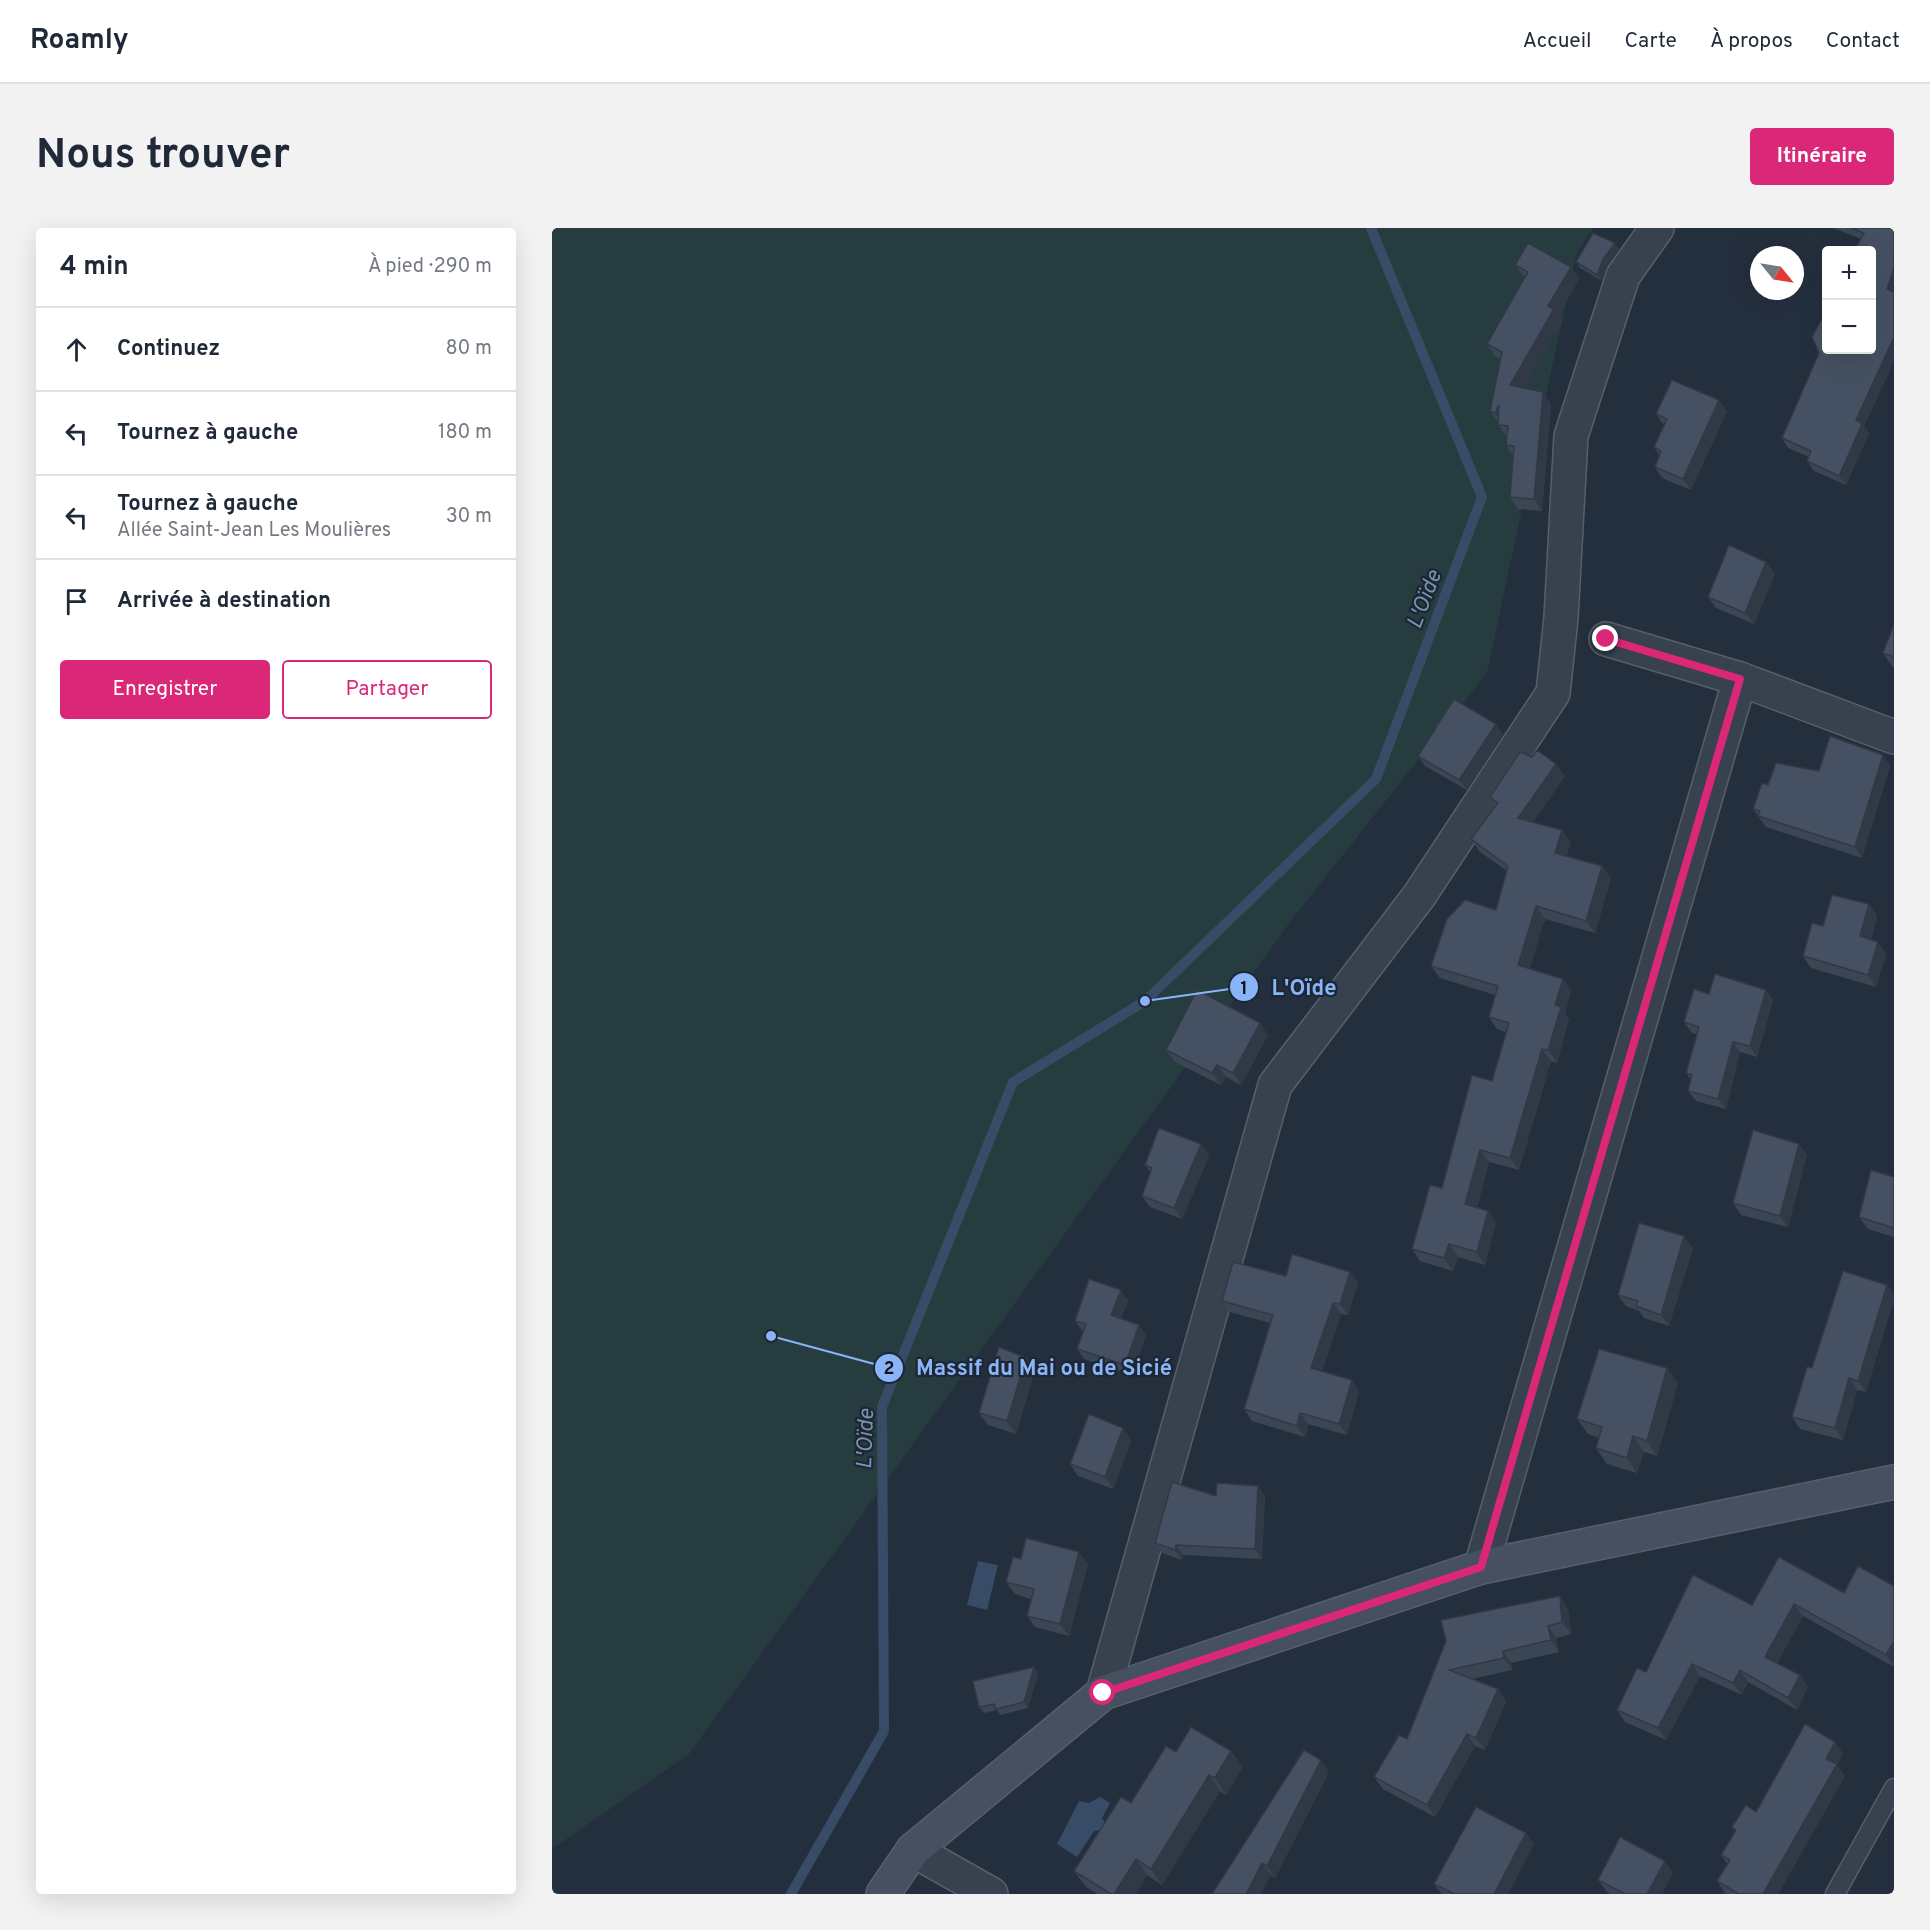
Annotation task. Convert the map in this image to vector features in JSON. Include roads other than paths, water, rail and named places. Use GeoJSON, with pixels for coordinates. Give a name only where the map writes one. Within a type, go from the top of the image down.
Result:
{"type":"FeatureCollection","features":[{"type":"Feature","properties":{"kind":"street"},"geometry":{"type":"LineString","coordinates":[[1103,1693],[1275,1085],[1419,896],[1553,693],[1561,618],[1571,436],[1623,276],[1657,228]]}},
{"type":"Feature","properties":{"kind":"street"},"geometry":{"type":"LineString","coordinates":[[1606,639],[1740,679],[1894,737]]}},
{"type":"Feature","properties":{"kind":"street"},"geometry":{"type":"LineString","coordinates":[[1481,1567],[1740,679]]}},
{"type":"Feature","properties":{"kind":"street"},"geometry":{"type":"LineString","coordinates":[[883,1894],[913,1850],[1103,1693],[1481,1567],[1894,1482]]}},
{"type":"Feature","properties":{"kind":"street"},"geometry":{"type":"LineString","coordinates":[[913,1850],[991,1894]]}},
{"type":"Feature","properties":{"kind":"lane"},"geometry":{"type":"LineString","coordinates":[[1835,1894],[1894,1788]]}},
{"type":"Feature","properties":{"kind":"water"},"geometry":{"type":"Polygon","coordinates":[[[978,1561],[998,1565],[987,1610],[967,1605],[978,1561]]]}},
{"type":"Feature","properties":{"kind":"water"},"geometry":{"type":"Polygon","coordinates":[[[1100,1797],[1110,1803],[1102,1818],[1107,1824],[1103,1830],[1094,1831],[1077,1857],[1057,1844],[1079,1801],[1089,1803],[1100,1797]]]}},
{"type":"Feature","properties":{"kind":"waterway","name":"L'Oïde"},"geometry":{"type":"LineString","coordinates":[[791,1894],[884,1731],[882,1407],[1013,1082],[1145,1001],[1376,779],[1482,497],[1371,228]]}},
{"type":"Feature","properties":{"kind":"place","name":"L'Oïde"},"geometry":{"type":"Point","coordinates":[1145,1001]}},
{"type":"Feature","properties":{"kind":"place","name":"Massif du Mai ou de Sicié"},"geometry":{"type":"Point","coordinates":[771,1336]}}]}
